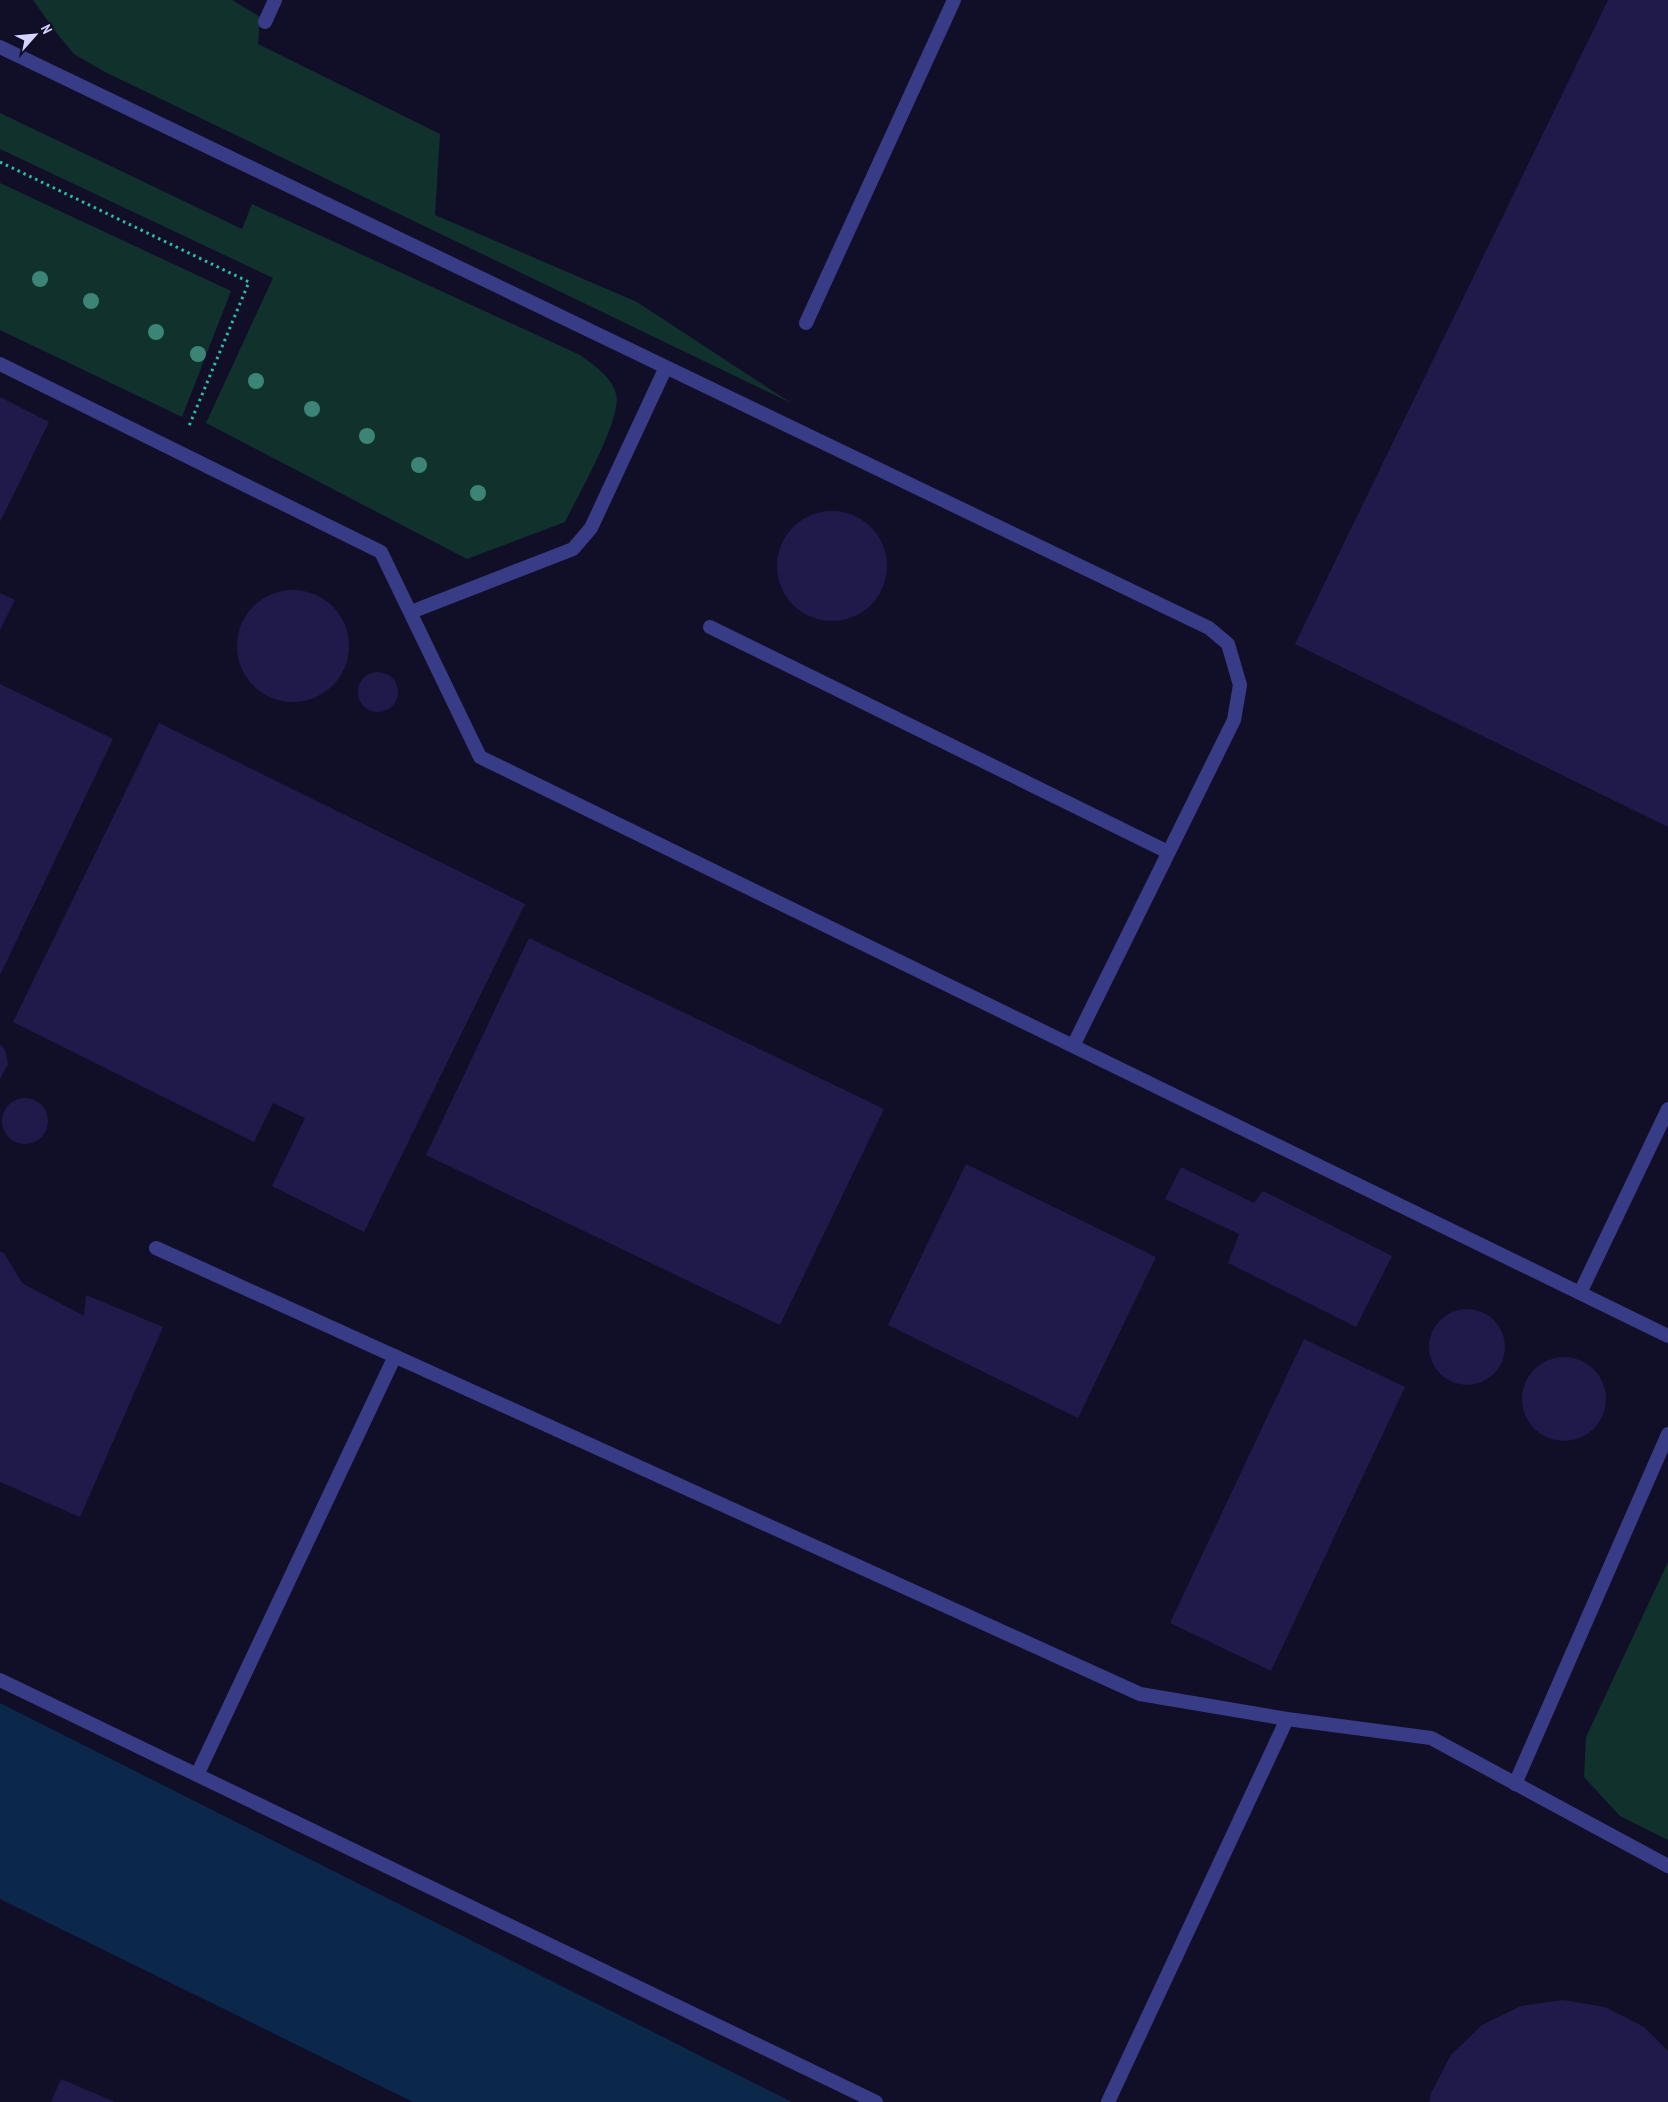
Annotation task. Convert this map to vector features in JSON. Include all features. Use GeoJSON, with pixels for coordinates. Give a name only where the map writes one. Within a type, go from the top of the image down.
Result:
{"type":"FeatureCollection","features":[{"type":"Feature","properties":{"kind":"lane"},"geometry":{"type":"LineString","coordinates":[[264,22],[276,0]]}},
{"type":"Feature","properties":{"kind":"lane"},"geometry":{"type":"LineString","coordinates":[[806,323],[954,0]]}},
{"type":"Feature","properties":{"kind":"lane"},"geometry":{"type":"LineString","coordinates":[[0,47],[1200,624],[1228,644],[1240,685],[1234,720],[1073,1046]]}},
{"type":"Feature","properties":{"kind":"lane"},"geometry":{"type":"LineString","coordinates":[[0,364],[382,552],[480,757],[1668,1336]]}},
{"type":"Feature","properties":{"kind":"lane"},"geometry":{"type":"LineString","coordinates":[[411,612],[574,549],[591,528],[666,367]]}},
{"type":"Feature","properties":{"kind":"lane"},"geometry":{"type":"LineString","coordinates":[[710,627],[1168,852]]}},
{"type":"Feature","properties":{"kind":"lane"},"geometry":{"type":"LineString","coordinates":[[1580,1293],[1668,1109]]}},
{"type":"Feature","properties":{"kind":"lane"},"geometry":{"type":"LineString","coordinates":[[156,1248],[1140,1694],[1287,1719],[1431,1738],[1668,1866]]}},
{"type":"Feature","properties":{"kind":"lane"},"geometry":{"type":"LineString","coordinates":[[197,1774],[395,1356]]}},
{"type":"Feature","properties":{"kind":"lane"},"geometry":{"type":"LineString","coordinates":[[1516,1784],[1668,1434]]}},
{"type":"Feature","properties":{"kind":"lane"},"geometry":{"type":"LineString","coordinates":[[0,1680],[876,2102]]}},
{"type":"Feature","properties":{"kind":"lane"},"geometry":{"type":"LineString","coordinates":[[1108,2102],[1287,1719]]}},
{"type":"Feature","properties":{"kind":"path"},"geometry":{"type":"LineString","coordinates":[[0,162],[249,282],[178,452]]}},
{"type":"Feature","properties":{"kind":"green space"},"geometry":{"type":"Polygon","coordinates":[[[33,0],[232,0],[260,17],[258,44],[440,134],[435,215],[637,302],[791,403],[105,72],[74,54],[33,0]]]}},
{"type":"Feature","properties":{"kind":"green space"},"geometry":{"type":"Polygon","coordinates":[[[0,113],[242,229],[252,204],[580,355],[602,372],[610,382],[616,394],[616,405],[613,421],[598,458],[565,522],[467,559],[206,423],[273,278],[0,149],[0,113]]]}},
{"type":"Feature","properties":{"kind":"green space"},"geometry":{"type":"Polygon","coordinates":[[[0,183],[231,291],[182,417],[0,330],[0,183]]]}},
{"type":"Feature","properties":{"kind":"green space"},"geometry":{"type":"Polygon","coordinates":[[[1668,1562],[1668,1840],[1620,1816],[1584,1777],[1586,1737],[1668,1562]]]}},
{"type":"Feature","properties":{"kind":"water"},"geometry":{"type":"Polygon","coordinates":[[[0,1703],[792,2102],[413,2102],[0,1899],[0,1703]]]}},
{"type":"Feature","properties":{"kind":"building"},"geometry":{"type":"Polygon","coordinates":[[[1608,0],[1668,0],[1668,827],[1295,644],[1608,0]]]}},
{"type":"Feature","properties":{"kind":"building"},"geometry":{"type":"Polygon","coordinates":[[[0,397],[49,422],[0,522],[0,397]]]}},
{"type":"Feature","properties":{"kind":"building"},"geometry":{"type":"Polygon","coordinates":[[[832,511],[853,515],[871,527],[883,545],[887,566],[883,587],[871,605],[853,617],[832,621],[811,617],[793,605],[781,587],[777,566],[781,545],[793,527],[811,515],[832,511]]]}},
{"type":"Feature","properties":{"kind":"building"},"geometry":{"type":"Polygon","coordinates":[[[293,590],[314,594],[333,606],[345,625],[349,646],[345,667],[333,686],[314,698],[293,702],[272,698],[253,686],[241,667],[237,646],[241,625],[253,606],[272,594],[293,590]]]}},
{"type":"Feature","properties":{"kind":"building"},"geometry":{"type":"Polygon","coordinates":[[[0,593],[15,600],[0,630],[0,593]]]}},
{"type":"Feature","properties":{"kind":"building"},"geometry":{"type":"Polygon","coordinates":[[[374,672],[382,672],[389,675],[395,681],[398,692],[395,703],[389,709],[382,712],[374,712],[367,709],[361,703],[358,696],[358,688],[361,681],[367,675],[374,672]]]}},
{"type":"Feature","properties":{"kind":"building"},"geometry":{"type":"Polygon","coordinates":[[[0,684],[113,739],[0,975],[0,684]]]}},
{"type":"Feature","properties":{"kind":"building"},"geometry":{"type":"Polygon","coordinates":[[[159,723],[525,904],[364,1232],[272,1186],[305,1118],[273,1103],[254,1142],[13,1022],[159,723]]]}},
{"type":"Feature","properties":{"kind":"building"},"geometry":{"type":"Polygon","coordinates":[[[529,938],[884,1109],[780,1325],[426,1155],[529,938]]]}},
{"type":"Feature","properties":{"kind":"building"},"geometry":{"type":"Polygon","coordinates":[[[0,1044],[5,1050],[8,1064],[0,1079],[0,1044]]]}},
{"type":"Feature","properties":{"kind":"building"},"geometry":{"type":"Polygon","coordinates":[[[30,1098],[34,1099],[44,1108],[47,1112],[47,1130],[38,1140],[30,1144],[20,1144],[12,1140],[3,1130],[2,1116],[6,1108],[16,1099],[30,1098]]]}},
{"type":"Feature","properties":{"kind":"building"},"geometry":{"type":"Polygon","coordinates":[[[966,1164],[1156,1257],[1078,1418],[888,1325],[966,1164]]]}},
{"type":"Feature","properties":{"kind":"building"},"geometry":{"type":"Polygon","coordinates":[[[1181,1167],[1254,1203],[1263,1191],[1392,1256],[1356,1327],[1228,1263],[1239,1234],[1165,1199],[1181,1167]]]}},
{"type":"Feature","properties":{"kind":"building"},"geometry":{"type":"Polygon","coordinates":[[[0,1251],[4,1253],[22,1283],[84,1316],[86,1295],[163,1327],[80,1517],[0,1482],[0,1251]]]}},
{"type":"Feature","properties":{"kind":"building"},"geometry":{"type":"Polygon","coordinates":[[[1467,1309],[1482,1312],[1494,1320],[1502,1332],[1505,1347],[1502,1362],[1494,1374],[1482,1382],[1467,1385],[1452,1382],[1440,1374],[1432,1362],[1429,1347],[1432,1332],[1440,1320],[1452,1312],[1467,1309]]]}},
{"type":"Feature","properties":{"kind":"building"},"geometry":{"type":"Polygon","coordinates":[[[1304,1339],[1405,1387],[1271,1671],[1170,1623],[1304,1339]]]}},
{"type":"Feature","properties":{"kind":"building"},"geometry":{"type":"Polygon","coordinates":[[[1564,1357],[1580,1360],[1594,1369],[1603,1383],[1606,1399],[1603,1415],[1594,1429],[1580,1438],[1564,1441],[1548,1438],[1534,1429],[1525,1415],[1522,1399],[1525,1383],[1534,1369],[1548,1360],[1564,1357]]]}},
{"type":"Feature","properties":{"kind":"building"},"geometry":{"type":"Polygon","coordinates":[[[1563,2000],[1605,2007],[1644,2027],[1668,2051],[1668,2102],[1429,2102],[1431,2093],[1451,2055],[1482,2025],[1521,2006],[1563,2000]]]}},
{"type":"Feature","properties":{"kind":"building"},"geometry":{"type":"Polygon","coordinates":[[[61,2079],[115,2102],[51,2102],[61,2079]]]}}]}
